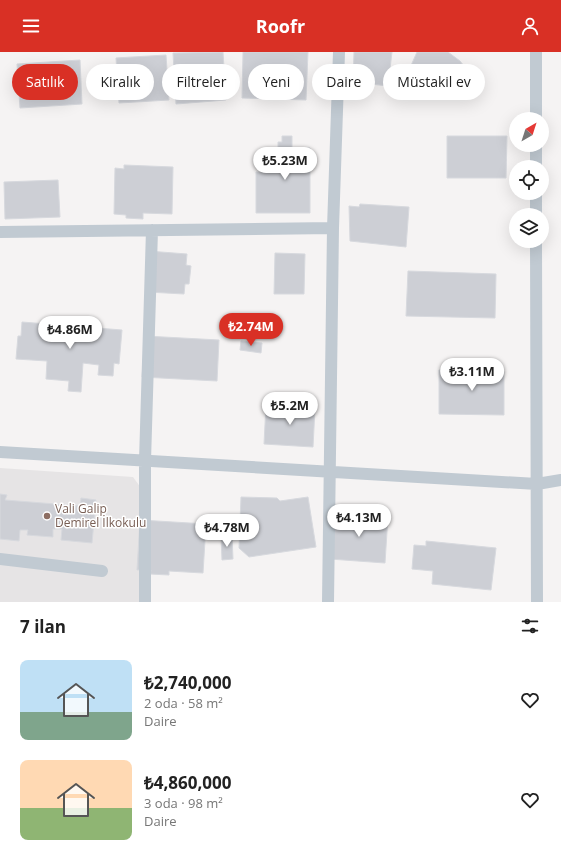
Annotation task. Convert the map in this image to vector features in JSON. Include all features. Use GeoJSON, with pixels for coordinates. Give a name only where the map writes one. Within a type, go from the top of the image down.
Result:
{"type":"FeatureCollection","features":[{"type":"Feature","properties":{"kind":"street"},"geometry":{"type":"LineString","coordinates":[[328,602],[329,472],[339,52]]}},
{"type":"Feature","properties":{"kind":"street"},"geometry":{"type":"LineString","coordinates":[[536,52],[536,112]]}},
{"type":"Feature","properties":{"kind":"street"},"geometry":{"type":"LineString","coordinates":[[0,232],[334,228]]}},
{"type":"Feature","properties":{"kind":"street"},"geometry":{"type":"LineString","coordinates":[[145,602],[145,461],[152,230]]}},
{"type":"Feature","properties":{"kind":"street"},"geometry":{"type":"LineString","coordinates":[[536,248],[537,602]]}},
{"type":"Feature","properties":{"kind":"street"},"geometry":{"type":"LineString","coordinates":[[0,452],[536,484],[561,480]]}},
{"type":"Feature","properties":{"kind":"street"},"geometry":{"type":"LineString","coordinates":[[0,559],[102,571]]}},
{"type":"Feature","properties":{"kind":"shaded area"},"geometry":{"type":"Polygon","coordinates":[[[0,468],[133,477],[141,488],[139,602],[0,602],[0,468]]]}},
{"type":"Feature","properties":{"kind":"building"},"geometry":{"type":"Polygon","coordinates":[[[223,52],[224,64],[174,64],[173,53],[223,52]]]}},
{"type":"Feature","properties":{"kind":"building"},"geometry":{"type":"Polygon","coordinates":[[[243,52],[308,52],[306,100],[304,100],[304,64],[248,64],[248,98],[242,98],[243,52]]]}},
{"type":"Feature","properties":{"kind":"building"},"geometry":{"type":"Polygon","coordinates":[[[354,52],[392,52],[391,64],[383,64],[383,85],[375,85],[375,64],[354,64],[354,52]]]}},
{"type":"Feature","properties":{"kind":"building"},"geometry":{"type":"Polygon","coordinates":[[[417,52],[448,52],[462,64],[412,64],[417,52]]]}},
{"type":"Feature","properties":{"kind":"building"},"geometry":{"type":"Polygon","coordinates":[[[166,55],[167,64],[162,64],[162,100],[169,100],[119,103],[119,100],[154,100],[154,64],[116,64],[116,58],[166,55]]]}},
{"type":"Feature","properties":{"kind":"building"},"geometry":{"type":"Polygon","coordinates":[[[80,60],[82,104],[20,108],[19,100],[78,100],[78,64],[17,64],[80,60]]]}},
{"type":"Feature","properties":{"kind":"building"},"geometry":{"type":"Polygon","coordinates":[[[176,100],[226,100],[176,104],[176,100]]]}},
{"type":"Feature","properties":{"kind":"building"},"geometry":{"type":"Polygon","coordinates":[[[282,136],[292,136],[292,148],[310,148],[310,213],[256,213],[256,172],[271,172],[271,152],[278,152],[278,142],[282,142],[282,136]]]}},
{"type":"Feature","properties":{"kind":"building"},"geometry":{"type":"Polygon","coordinates":[[[447,136],[507,136],[506,178],[447,178],[447,136]]]}},
{"type":"Feature","properties":{"kind":"building"},"geometry":{"type":"Polygon","coordinates":[[[124,165],[173,167],[172,214],[143,213],[143,219],[126,218],[126,215],[114,214],[115,168],[124,169],[124,165]]]}},
{"type":"Feature","properties":{"kind":"building"},"geometry":{"type":"Polygon","coordinates":[[[58,180],[60,217],[5,219],[4,182],[58,180]]]}},
{"type":"Feature","properties":{"kind":"building"},"geometry":{"type":"Polygon","coordinates":[[[360,204],[409,207],[406,247],[350,241],[349,206],[359,207],[360,204]]]}},
{"type":"Feature","properties":{"kind":"building"},"geometry":{"type":"Polygon","coordinates":[[[148,251],[187,254],[186,265],[191,266],[189,284],[185,284],[184,294],[148,292],[148,251]]]}},
{"type":"Feature","properties":{"kind":"building"},"geometry":{"type":"Polygon","coordinates":[[[275,253],[305,254],[304,294],[274,294],[275,253]]]}},
{"type":"Feature","properties":{"kind":"building"},"geometry":{"type":"Polygon","coordinates":[[[408,271],[496,274],[495,318],[406,316],[408,271]]]}},
{"type":"Feature","properties":{"kind":"building"},"geometry":{"type":"Polygon","coordinates":[[[22,322],[122,330],[119,364],[114,363],[113,376],[98,375],[99,365],[83,363],[81,392],[68,391],[69,381],[46,379],[47,361],[16,359],[18,336],[21,336],[22,322]]]}},
{"type":"Feature","properties":{"kind":"building"},"geometry":{"type":"Polygon","coordinates":[[[145,336],[219,340],[217,381],[142,377],[145,336]]]}},
{"type":"Feature","properties":{"kind":"building"},"geometry":{"type":"Polygon","coordinates":[[[241,341],[262,343],[261,353],[240,350],[241,341]]]}},
{"type":"Feature","properties":{"kind":"building"},"geometry":{"type":"Polygon","coordinates":[[[439,370],[504,371],[504,415],[439,414],[439,370]]]}},
{"type":"Feature","properties":{"kind":"building"},"geometry":{"type":"Polygon","coordinates":[[[266,405],[315,408],[313,447],[264,444],[266,405]]]}},
{"type":"Feature","properties":{"kind":"building"},"geometry":{"type":"Polygon","coordinates":[[[0,494],[7,495],[5,500],[80,506],[81,498],[96,500],[92,543],[61,540],[62,529],[53,529],[53,537],[27,535],[28,530],[20,530],[19,541],[0,539],[0,494]]]}},
{"type":"Feature","properties":{"kind":"building"},"geometry":{"type":"Polygon","coordinates":[[[241,497],[277,498],[280,501],[308,497],[316,547],[249,557],[239,548],[241,497]]]}},
{"type":"Feature","properties":{"kind":"building"},"geometry":{"type":"Polygon","coordinates":[[[333,512],[388,516],[385,563],[330,559],[333,512]]]}},
{"type":"Feature","properties":{"kind":"building"},"geometry":{"type":"Polygon","coordinates":[[[140,520],[206,524],[203,573],[169,571],[169,575],[150,574],[151,570],[137,570],[140,520]]]}},
{"type":"Feature","properties":{"kind":"building"},"geometry":{"type":"Polygon","coordinates":[[[221,537],[232,537],[233,559],[222,560],[221,537]]]}},
{"type":"Feature","properties":{"kind":"building"},"geometry":{"type":"Polygon","coordinates":[[[426,541],[496,548],[491,590],[432,584],[433,571],[412,569],[414,545],[426,546],[426,541]]]}},
{"type":"Feature","properties":{"kind":"place","name":"Vali Galip Demirel İlkokulu"},"geometry":{"type":"Point","coordinates":[47,516]}}]}
